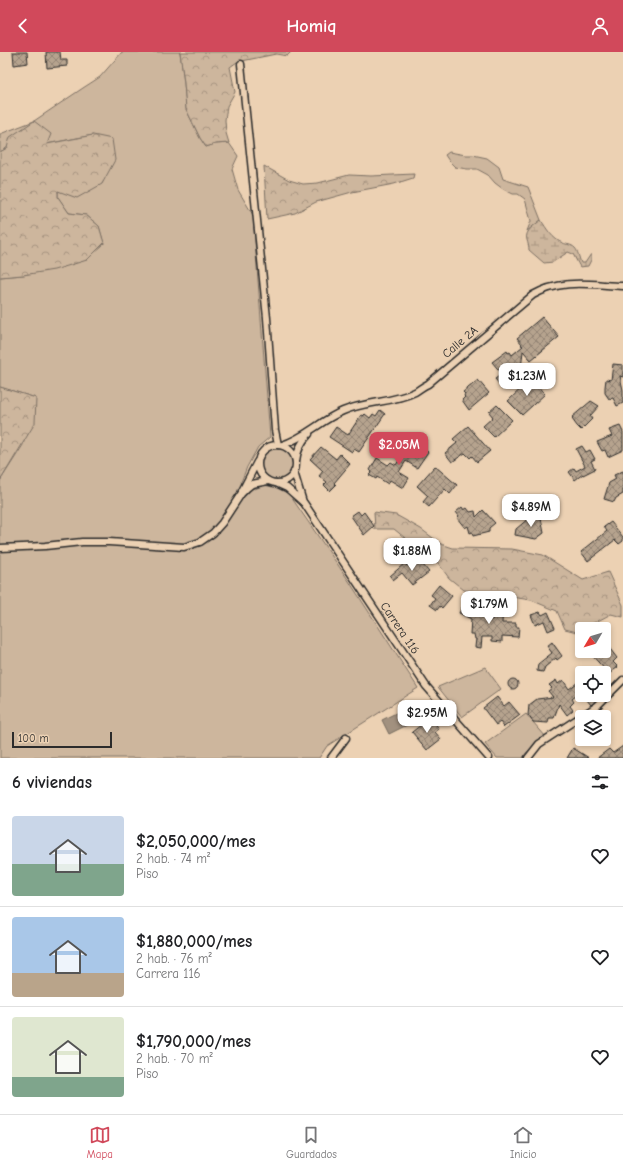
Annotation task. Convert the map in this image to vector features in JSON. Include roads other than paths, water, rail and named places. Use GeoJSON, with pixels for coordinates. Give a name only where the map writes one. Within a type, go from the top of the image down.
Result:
{"type":"FeatureCollection","features":[{"type":"Feature","properties":{"kind":"street"},"geometry":{"type":"LineString","coordinates":[[241,64],[267,318],[275,430],[280,445]]}},
{"type":"Feature","properties":{"kind":"street","name":"Calle 2A"},"geometry":{"type":"LineString","coordinates":[[280,445],[298,438],[344,410],[398,398],[415,392],[428,384],[533,295],[542,290],[560,284],[623,286]]}},
{"type":"Feature","properties":{"kind":"street"},"geometry":{"type":"LineString","coordinates":[[271,446],[275,430]]}},
{"type":"Feature","properties":{"kind":"street","name":"Calle 2A"},"geometry":{"type":"LineString","coordinates":[[296,461],[298,451],[305,438],[312,430]]}},
{"type":"Feature","properties":{"kind":"street"},"geometry":{"type":"LineString","coordinates":[[0,548],[82,542],[109,542],[184,547],[200,542],[213,533],[222,523],[241,494],[262,451],[271,446],[280,445],[291,451],[296,461],[296,467],[294,472],[287,480],[276,483],[268,481],[252,484],[241,494]]}},
{"type":"Feature","properties":{"kind":"street"},"geometry":{"type":"LineString","coordinates":[[258,461],[261,475],[268,481]]}},
{"type":"Feature","properties":{"kind":"street","name":"Carrera 116"},"geometry":{"type":"LineString","coordinates":[[294,472],[304,503]]}},
{"type":"Feature","properties":{"kind":"street","name":"Carrera 116"},"geometry":{"type":"LineString","coordinates":[[276,483],[287,488],[304,503],[426,686],[489,758]]}},
{"type":"Feature","properties":{"kind":"street"},"geometry":{"type":"LineString","coordinates":[[528,758],[539,744],[597,706],[623,680]]}},
{"type":"Feature","properties":{"kind":"street"},"geometry":{"type":"LineString","coordinates":[[331,758],[346,738]]}}]}
